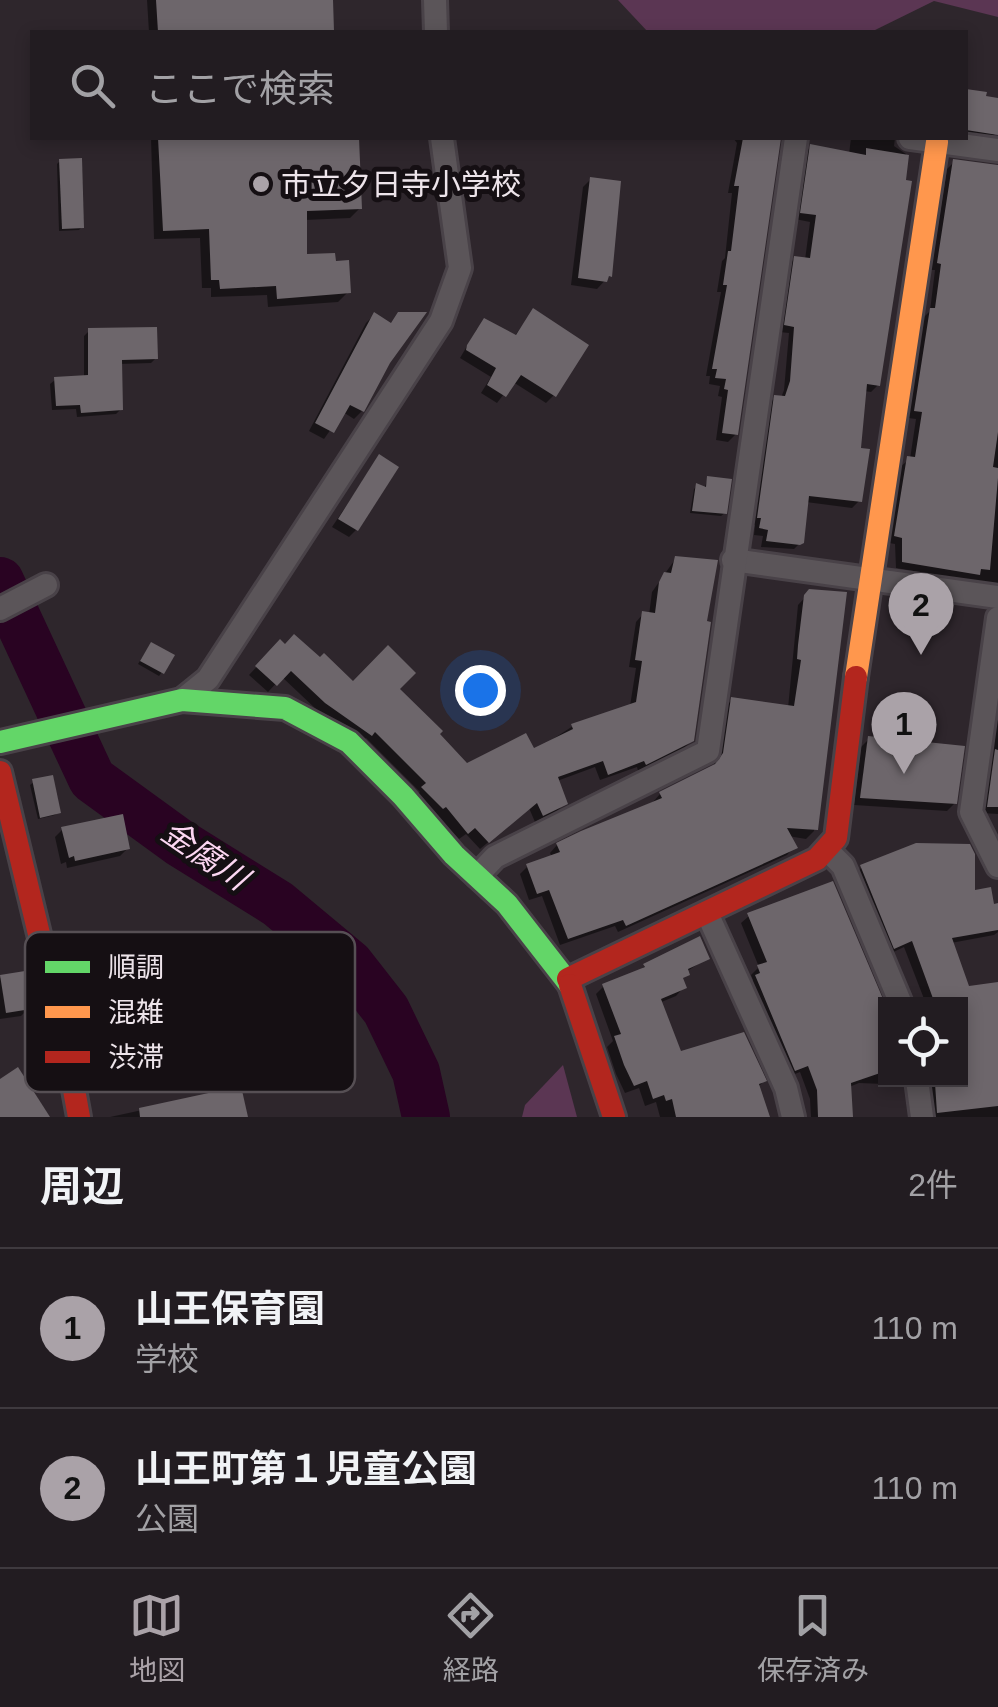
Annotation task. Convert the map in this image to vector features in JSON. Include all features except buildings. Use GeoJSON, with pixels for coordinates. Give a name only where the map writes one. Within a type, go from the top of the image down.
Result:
{"type":"FeatureCollection","features":[{"type":"Feature","properties":{"kind":"street"},"geometry":{"type":"LineString","coordinates":[[434,0],[436,30]]}},
{"type":"Feature","properties":{"kind":"street"},"geometry":{"type":"LineString","coordinates":[[182,700],[208,679],[441,321],[460,268],[442,140]]}},
{"type":"Feature","properties":{"kind":"street"},"geometry":{"type":"LineString","coordinates":[[477,876],[495,857],[708,751],[796,140]]}},
{"type":"Feature","properties":{"kind":"street"},"geometry":{"type":"LineString","coordinates":[[924,140],[998,150]]}},
{"type":"Feature","properties":{"kind":"street"},"geometry":{"type":"LineString","coordinates":[[568,979],[817,859],[836,838],[869,577],[937,142]]}},
{"type":"Feature","properties":{"kind":"street"},"geometry":{"type":"LineString","coordinates":[[733,560],[998,597]]}},
{"type":"Feature","properties":{"kind":"street"},"geometry":{"type":"LineString","coordinates":[[0,609],[46,585]]}},
{"type":"Feature","properties":{"kind":"street"},"geometry":{"type":"LineString","coordinates":[[998,618],[971,812],[998,866]]}},
{"type":"Feature","properties":{"kind":"street"},"geometry":{"type":"LineString","coordinates":[[0,742],[182,700],[286,708],[349,742],[506,904],[568,979],[614,1117]]}},
{"type":"Feature","properties":{"kind":"street"},"geometry":{"type":"LineString","coordinates":[[0,772],[39,932]]}},
{"type":"Feature","properties":{"kind":"street"},"geometry":{"type":"LineString","coordinates":[[826,850],[844,866],[898,997]]}},
{"type":"Feature","properties":{"kind":"street"},"geometry":{"type":"LineString","coordinates":[[708,914],[786,1088],[793,1117]]}},
{"type":"Feature","properties":{"kind":"street"},"geometry":{"type":"LineString","coordinates":[[918,1087],[922,1117]]}},
{"type":"Feature","properties":{"kind":"street"},"geometry":{"type":"LineString","coordinates":[[74,1092],[79,1117]]}},
{"type":"Feature","properties":{"kind":"shaded area"},"geometry":{"type":"Polygon","coordinates":[[[618,0],[998,0],[998,17],[934,1],[875,30],[646,30],[618,0]]]}},
{"type":"Feature","properties":{"kind":"shaded area"},"geometry":{"type":"Polygon","coordinates":[[[563,1065],[577,1117],[522,1117],[525,1105],[563,1065]]]}},
{"type":"Feature","properties":{"kind":"waterway","name":"金腐川"},"geometry":{"type":"LineString","coordinates":[[0,581],[92,779],[180,843],[278,904],[312,932]]}},
{"type":"Feature","properties":{"kind":"waterway","name":"金腐川"},"geometry":{"type":"LineString","coordinates":[[355,970],[386,1010],[416,1072],[426,1117]]}},
{"type":"Feature","properties":{"kind":"traffic: fast"},"geometry":{"type":"LineString","coordinates":[[0,742],[182,700],[285,708],[349,742],[454,855],[507,904],[570,985]]}},
{"type":"Feature","properties":{"kind":"traffic: slow"},"geometry":{"type":"LineString","coordinates":[[856,677],[937,142]]}},
{"type":"Feature","properties":{"kind":"traffic: jam"},"geometry":{"type":"LineString","coordinates":[[568,979],[817,859],[836,838],[856,677]]}},
{"type":"Feature","properties":{"kind":"traffic: jam"},"geometry":{"type":"LineString","coordinates":[[0,772],[39,932]]}},
{"type":"Feature","properties":{"kind":"traffic: jam"},"geometry":{"type":"LineString","coordinates":[[570,985],[614,1117]]}},
{"type":"Feature","properties":{"kind":"traffic: jam"},"geometry":{"type":"LineString","coordinates":[[74,1092],[79,1117]]}},
{"type":"Feature","properties":{"kind":"place","name":"市立夕日寺小学校"},"geometry":{"type":"Point","coordinates":[261,184]}},
{"type":"Feature","properties":{"kind":"place","name":"山王町第１児童公園"},"geometry":{"type":"Point","coordinates":[921,655]}},
{"type":"Feature","properties":{"kind":"place","name":"山王保育園"},"geometry":{"type":"Point","coordinates":[904,774]}}]}
